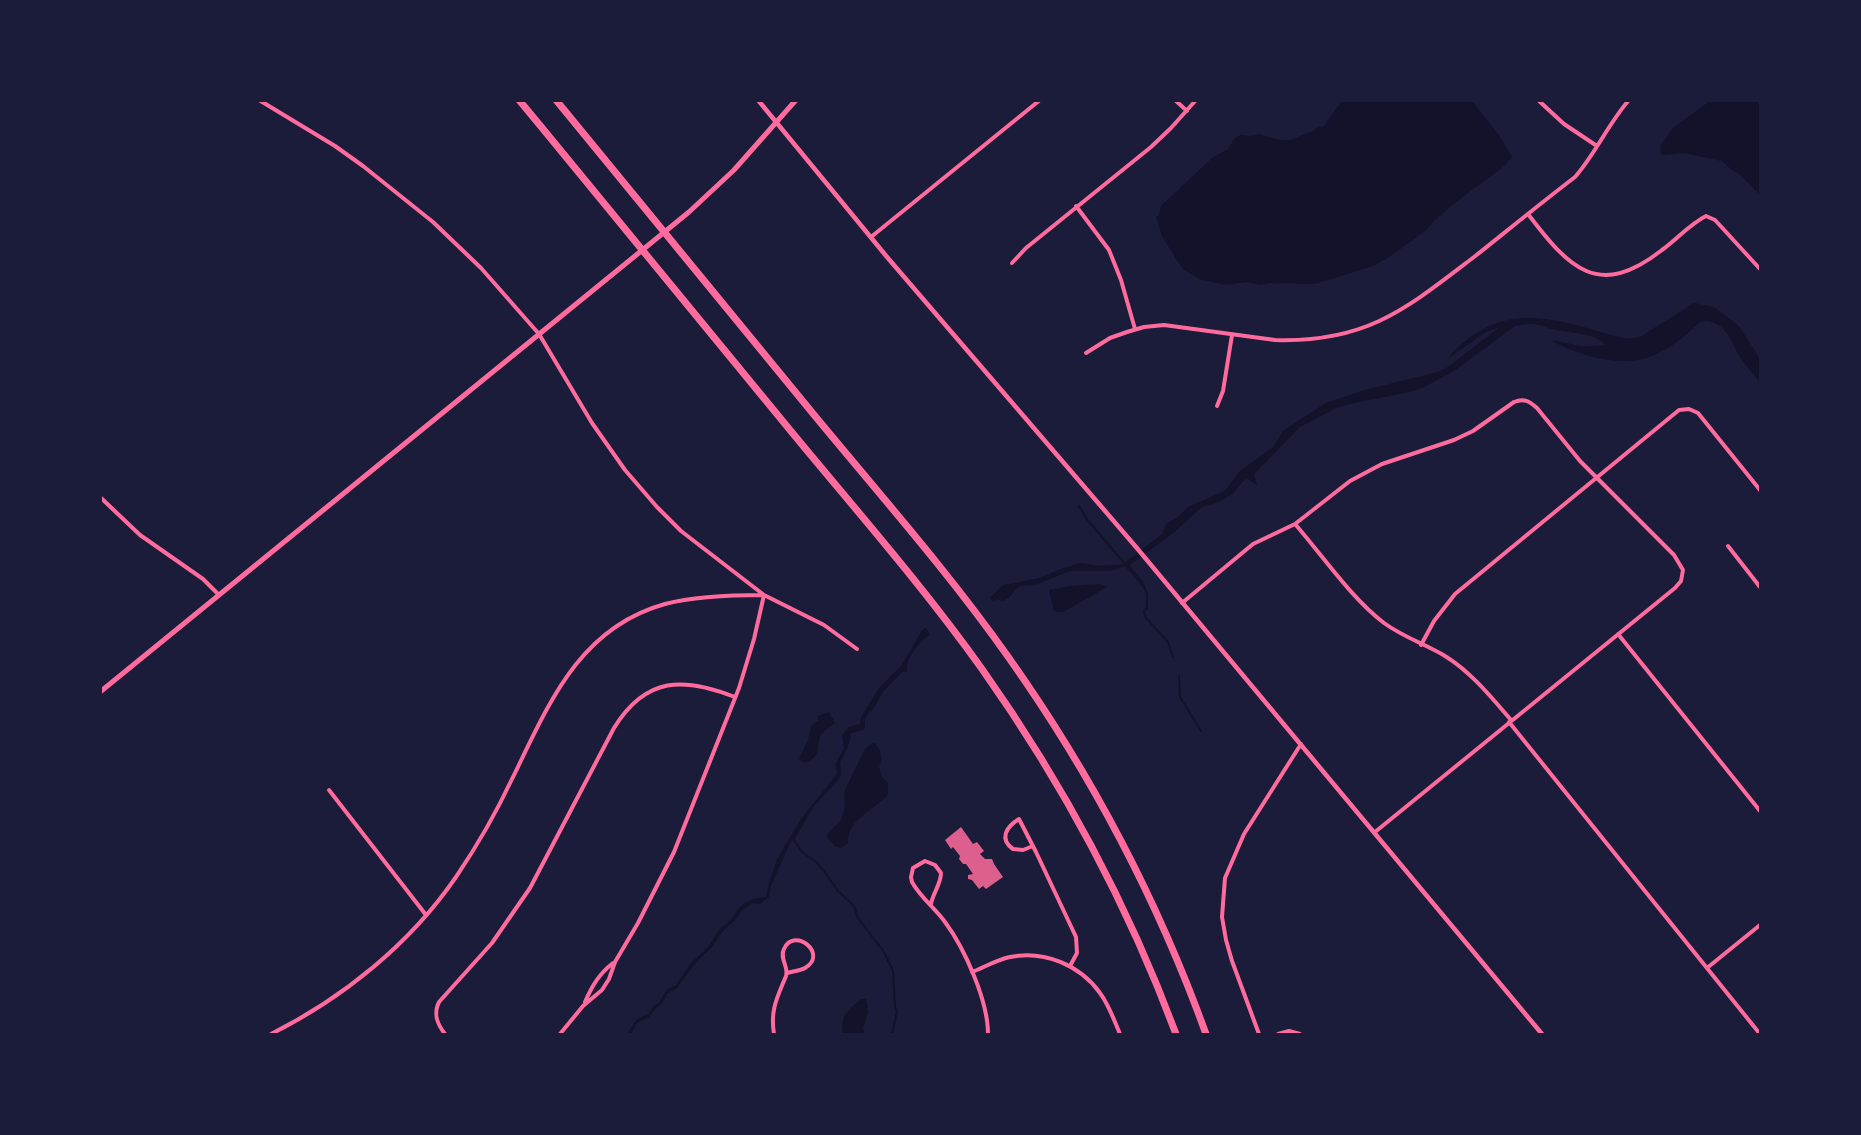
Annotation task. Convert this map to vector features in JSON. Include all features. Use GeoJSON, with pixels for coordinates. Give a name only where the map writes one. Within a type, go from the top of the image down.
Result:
{"type":"FeatureCollection","features":[{"type":"Feature","properties":{"kind":"highway"},"geometry":{"type":"LineString","coordinates":[[519,100],[931,602],[1001,696],[1040,756],[1105,873],[1146,961],[1176,1035]]}},
{"type":"Feature","properties":{"kind":"highway"},"geometry":{"type":"LineString","coordinates":[[556,100],[946,575],[993,635],[1028,685],[1076,761],[1133,865],[1180,966],[1206,1035]]}},
{"type":"Feature","properties":{"kind":"main road"},"geometry":{"type":"LineString","coordinates":[[100,692],[710,194],[796,100]]}},
{"type":"Feature","properties":{"kind":"street"},"geometry":{"type":"LineString","coordinates":[[258,100],[342,151],[406,199],[481,268],[539,334],[592,423],[634,482],[681,531],[764,595],[824,625],[857,649]]}},
{"type":"Feature","properties":{"kind":"street"},"geometry":{"type":"LineString","coordinates":[[758,100],[870,237],[1147,560],[1542,1035]]}},
{"type":"Feature","properties":{"kind":"street"},"geometry":{"type":"LineString","coordinates":[[870,237],[1040,100]]}},
{"type":"Feature","properties":{"kind":"street"},"geometry":{"type":"LineString","coordinates":[[1175,100],[1187,111]]}},
{"type":"Feature","properties":{"kind":"street"},"geometry":{"type":"LineString","coordinates":[[1012,263],[1026,248],[1150,147],[1196,100]]}},
{"type":"Feature","properties":{"kind":"street"},"geometry":{"type":"LineString","coordinates":[[1538,100],[1564,124],[1597,146]]}},
{"type":"Feature","properties":{"kind":"street"},"geometry":{"type":"LineString","coordinates":[[1086,353],[1110,338],[1135,329],[1164,325],[1275,340],[1307,340],[1344,334],[1371,325],[1413,303],[1575,177],[1629,100]]}},
{"type":"Feature","properties":{"kind":"street"},"geometry":{"type":"LineString","coordinates":[[1076,206],[1108,250],[1118,272],[1135,329]]}},
{"type":"Feature","properties":{"kind":"street"},"geometry":{"type":"LineString","coordinates":[[1528,214],[1570,263],[1596,274],[1615,274],[1638,267],[1706,216],[1715,219],[1761,269]]}},
{"type":"Feature","properties":{"kind":"street"},"geometry":{"type":"LineString","coordinates":[[1217,406],[1223,392],[1232,335]]}},
{"type":"Feature","properties":{"kind":"street"},"geometry":{"type":"LineString","coordinates":[[1182,603],[1253,544],[1294,524],[1338,489],[1363,473],[1463,435],[1486,423],[1514,402],[1521,400],[1537,408],[1568,447],[1680,563],[1683,575],[1675,588],[1375,832]]}},
{"type":"Feature","properties":{"kind":"street"},"geometry":{"type":"LineString","coordinates":[[1421,645],[1434,621],[1455,594],[1676,412],[1689,409],[1698,413],[1761,490]]}},
{"type":"Feature","properties":{"kind":"street"},"geometry":{"type":"LineString","coordinates":[[100,497],[140,535],[203,579],[219,594]]}},
{"type":"Feature","properties":{"kind":"street"},"geometry":{"type":"LineString","coordinates":[[1294,524],[1372,614],[1397,632],[1442,654],[1463,669],[1510,721],[1760,1035]]}},
{"type":"Feature","properties":{"kind":"street"},"geometry":{"type":"LineString","coordinates":[[1728,546],[1761,587]]}},
{"type":"Feature","properties":{"kind":"street"},"geometry":{"type":"LineString","coordinates":[[560,1035],[584,1006],[602,990],[609,979],[615,962],[638,923],[674,852],[735,697],[754,639],[764,595]]}},
{"type":"Feature","properties":{"kind":"street"},"geometry":{"type":"LineString","coordinates":[[271,1035],[337,995],[398,944],[426,915],[468,857],[508,788],[560,685],[586,651],[619,625],[662,605],[690,599],[764,595]]}},
{"type":"Feature","properties":{"kind":"street"},"geometry":{"type":"LineString","coordinates":[[1618,634],[1761,811]]}},
{"type":"Feature","properties":{"kind":"street"},"geometry":{"type":"LineString","coordinates":[[445,1035],[435,1013],[439,1002],[492,943],[530,888],[625,711],[648,693],[669,685],[690,683],[701,685],[735,697]]}},
{"type":"Feature","properties":{"kind":"street"},"geometry":{"type":"LineString","coordinates":[[1259,1035],[1226,940],[1222,917],[1225,878],[1244,834],[1301,744]]}},
{"type":"Feature","properties":{"kind":"street"},"geometry":{"type":"LineString","coordinates":[[329,790],[426,915]]}},
{"type":"Feature","properties":{"kind":"street"},"geometry":{"type":"LineString","coordinates":[[1033,846],[1023,850],[1013,849],[1005,840],[1004,835],[1007,828],[1018,819],[1033,846],[1076,937],[1077,952],[1070,966]]}},
{"type":"Feature","properties":{"kind":"street"},"geometry":{"type":"LineString","coordinates":[[931,904],[941,873],[935,865],[925,861],[913,868],[910,877],[913,885],[931,904],[956,939],[984,1003],[988,1035]]}},
{"type":"Feature","properties":{"kind":"street"},"geometry":{"type":"LineString","coordinates":[[1707,968],[1761,925]]}},
{"type":"Feature","properties":{"kind":"street"},"geometry":{"type":"LineString","coordinates":[[774,1035],[775,1002],[787,973],[783,959],[784,947],[797,940],[808,944],[813,956],[808,966],[787,973]]}},
{"type":"Feature","properties":{"kind":"street"},"geometry":{"type":"LineString","coordinates":[[972,972],[1013,956],[1042,957],[1070,966],[1086,977],[1101,994],[1120,1035]]}},
{"type":"Feature","properties":{"kind":"street"},"geometry":{"type":"LineString","coordinates":[[584,1006],[597,978],[615,962]]}},
{"type":"Feature","properties":{"kind":"street"},"geometry":{"type":"LineString","coordinates":[[1278,1035],[1289,1031],[1300,1035]]}},
{"type":"Feature","properties":{"kind":"shaded area"},"geometry":{"type":"Polygon","coordinates":[[[1342,101],[1472,101],[1499,135],[1512,157],[1502,168],[1435,220],[1424,232],[1373,266],[1315,284],[1260,285],[1246,282],[1227,285],[1202,280],[1184,270],[1162,236],[1156,217],[1159,216],[1161,206],[1213,157],[1227,150],[1235,138],[1240,135],[1259,134],[1280,140],[1290,140],[1313,131],[1319,126],[1323,127],[1342,101]]]}},
{"type":"Feature","properties":{"kind":"shaded area"},"geometry":{"type":"Polygon","coordinates":[[[1710,101],[1760,101],[1760,195],[1722,161],[1684,153],[1663,155],[1661,153],[1660,146],[1673,128],[1710,101]]]}},
{"type":"Feature","properties":{"kind":"shaded area"},"geometry":{"type":"Polygon","coordinates":[[[1694,303],[1714,307],[1739,326],[1760,359],[1760,382],[1740,357],[1726,332],[1710,321],[1699,323],[1680,340],[1658,353],[1629,361],[1589,356],[1552,341],[1584,346],[1606,345],[1588,335],[1536,324],[1515,326],[1454,371],[1424,387],[1336,408],[1300,427],[1254,474],[1257,485],[1246,478],[1233,493],[1221,501],[1202,507],[1172,534],[1131,564],[1130,566],[1144,583],[1142,586],[1125,566],[1111,571],[1070,571],[1035,585],[1020,586],[1003,601],[998,599],[992,601],[990,597],[1004,585],[1040,578],[1080,563],[1098,566],[1123,564],[1162,534],[1166,524],[1188,507],[1225,491],[1240,471],[1273,447],[1284,430],[1326,403],[1365,390],[1438,372],[1448,367],[1500,327],[1486,332],[1447,359],[1469,338],[1492,325],[1506,320],[1535,318],[1565,322],[1616,336],[1634,338],[1642,336],[1694,303]]]}},
{"type":"Feature","properties":{"kind":"shaded area"},"geometry":{"type":"Polygon","coordinates":[[[1099,584],[1107,587],[1063,612],[1054,611],[1049,590],[1099,584]]]}},
{"type":"Feature","properties":{"kind":"shaded area"},"geometry":{"type":"Polygon","coordinates":[[[926,628],[930,635],[914,651],[908,662],[907,672],[902,672],[883,692],[865,718],[863,730],[851,733],[850,741],[840,762],[839,779],[814,806],[794,840],[791,841],[771,886],[769,897],[760,904],[753,903],[741,911],[711,948],[696,962],[677,988],[667,994],[649,1017],[637,1023],[631,1034],[627,1034],[637,1019],[649,1014],[653,1006],[659,1003],[667,989],[676,985],[690,964],[708,947],[719,930],[732,919],[744,903],[766,897],[777,859],[801,819],[837,774],[836,763],[844,748],[842,735],[849,727],[860,724],[861,717],[879,688],[902,665],[922,630],[926,628]]]}},
{"type":"Feature","properties":{"kind":"shaded area"},"geometry":{"type":"Polygon","coordinates":[[[829,712],[835,723],[820,737],[817,754],[804,763],[799,759],[808,740],[811,726],[818,721],[818,716],[829,712]]]}},
{"type":"Feature","properties":{"kind":"shaded area"},"geometry":{"type":"Polygon","coordinates":[[[875,743],[881,755],[879,767],[882,777],[888,783],[888,794],[852,827],[848,843],[841,848],[835,846],[826,836],[841,820],[845,806],[845,790],[865,749],[875,743]]]}},
{"type":"Feature","properties":{"kind":"shaded area"},"geometry":{"type":"Polygon","coordinates":[[[861,999],[866,999],[868,1012],[863,1028],[865,1034],[843,1034],[844,1018],[861,999]]]}},
{"type":"Feature","properties":{"kind":"building"},"geometry":{"type":"Polygon","coordinates":[[[961,827],[973,844],[977,842],[984,851],[980,854],[985,859],[992,859],[1003,877],[986,889],[983,886],[979,889],[972,880],[968,879],[968,875],[973,874],[945,840],[961,827]]]}},
{"type":"Feature","properties":{"kind":"waterway"},"geometry":{"type":"LineString","coordinates":[[1079,506],[1086,518],[1124,563]]}},
{"type":"Feature","properties":{"kind":"waterway"},"geometry":{"type":"LineString","coordinates":[[1143,585],[1147,594],[1147,608],[1144,611],[1146,618],[1168,642],[1173,657]]}},
{"type":"Feature","properties":{"kind":"waterway"},"geometry":{"type":"LineString","coordinates":[[1179,676],[1180,697],[1201,731]]}},
{"type":"Feature","properties":{"kind":"waterway"},"geometry":{"type":"LineString","coordinates":[[794,840],[802,852],[816,862],[838,891],[854,906],[858,918],[884,952],[893,971],[897,1011],[892,1034]]}}]}
